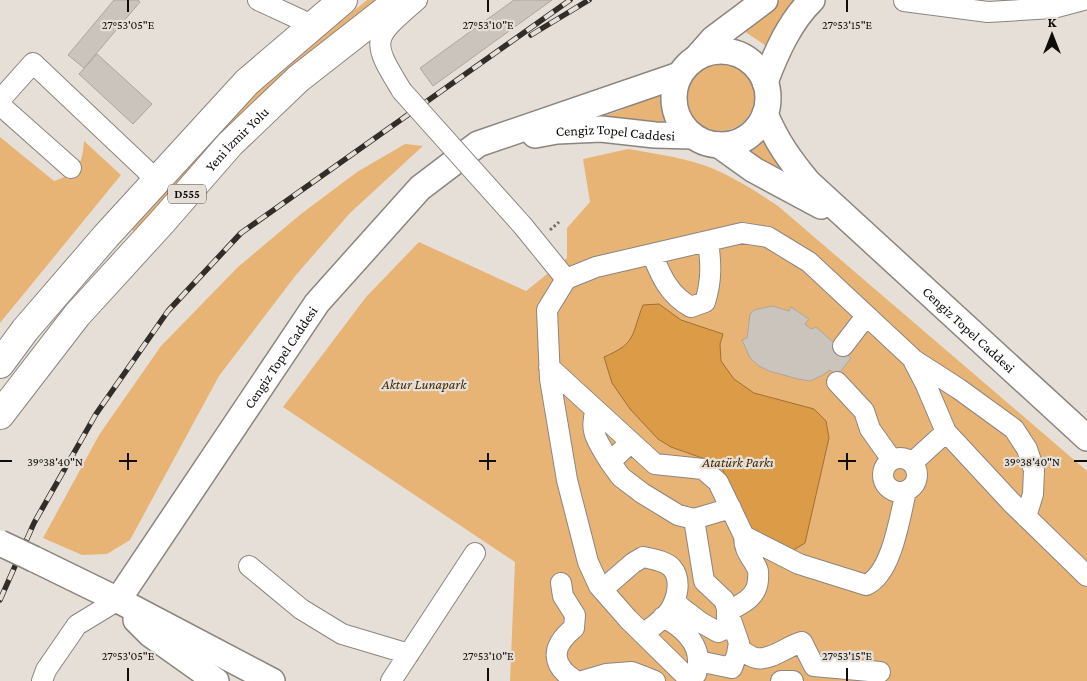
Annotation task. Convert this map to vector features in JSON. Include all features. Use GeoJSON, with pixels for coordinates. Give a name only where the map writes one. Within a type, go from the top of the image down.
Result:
{"type":"FeatureCollection","features":[{"type":"Feature","properties":{"kind":"highway","name":"D555"},"geometry":{"type":"LineString","coordinates":[[0,364],[25,330],[106,236],[247,82],[342,0]]}},
{"type":"Feature","properties":{"kind":"highway","name":"Yeni İzmir Yolu"},"geometry":{"type":"LineString","coordinates":[[0,414],[77,315],[230,144],[298,80],[400,0]]}},
{"type":"Feature","properties":{"kind":"main road","name":"Cengiz Topel Caddesi"},"geometry":{"type":"LineString","coordinates":[[765,0],[713,39],[698,56],[684,67],[674,88],[674,102],[677,115],[684,127],[694,136],[706,142],[719,145],[754,170],[850,222]]}},
{"type":"Feature","properties":{"kind":"main road"},"geometry":{"type":"LineString","coordinates":[[765,82],[774,58],[800,12],[812,0]]}},
{"type":"Feature","properties":{"kind":"main road"},"geometry":{"type":"LineString","coordinates":[[698,56],[711,51],[738,53],[750,60],[759,70],[765,82]]}},
{"type":"Feature","properties":{"kind":"main road","name":"Cengiz Topel Caddesi"},"geometry":{"type":"LineString","coordinates":[[118,600],[317,303],[420,188],[478,144],[679,75]]}},
{"type":"Feature","properties":{"kind":"main road","name":"Cengiz Topel Caddesi"},"geometry":{"type":"LineString","coordinates":[[765,82],[768,92],[765,114],[776,139],[808,182],[1087,438]]}},
{"type":"Feature","properties":{"kind":"main road"},"geometry":{"type":"LineString","coordinates":[[719,145],[731,144],[742,140],[760,125],[765,114]]}},
{"type":"Feature","properties":{"kind":"main road","name":"Cengiz Topel Caddesi"},"geometry":{"type":"LineString","coordinates":[[478,144],[557,131],[600,129],[655,135],[694,136]]}},
{"type":"Feature","properties":{"kind":"main road"},"geometry":{"type":"LineString","coordinates":[[0,544],[118,600],[272,681]]}},
{"type":"Feature","properties":{"kind":"main road"},"geometry":{"type":"LineString","coordinates":[[118,600],[150,634],[216,681]]}},
{"type":"Feature","properties":{"kind":"street"},"geometry":{"type":"LineString","coordinates":[[258,0],[312,25]]}},
{"type":"Feature","properties":{"kind":"street"},"geometry":{"type":"LineString","coordinates":[[417,0],[389,24],[382,33],[379,48],[384,62],[402,91],[523,226],[566,279]]}},
{"type":"Feature","properties":{"kind":"street"},"geometry":{"type":"LineString","coordinates":[[904,1],[988,12],[1053,8],[1083,0]]}},
{"type":"Feature","properties":{"kind":"street"},"geometry":{"type":"LineString","coordinates":[[0,100],[33,63],[145,168],[156,181]]}},
{"type":"Feature","properties":{"kind":"street"},"geometry":{"type":"LineString","coordinates":[[0,106],[71,168]]}},
{"type":"Feature","properties":{"kind":"street"},"geometry":{"type":"LineString","coordinates":[[668,609],[677,624],[688,635],[697,649],[699,664],[685,680],[603,590],[588,562],[567,480],[550,379],[548,310],[566,279],[596,267],[742,233],[768,237],[809,262],[912,358],[959,388],[1014,429],[1027,449],[1034,470],[1033,494],[1026,517]]}},
{"type":"Feature","properties":{"kind":"street"},"geometry":{"type":"LineString","coordinates":[[652,254],[660,275],[678,300],[691,306],[705,302],[710,283],[708,240]]}},
{"type":"Feature","properties":{"kind":"street"},"geometry":{"type":"LineString","coordinates":[[843,346],[866,316]]}},
{"type":"Feature","properties":{"kind":"street"},"geometry":{"type":"LineString","coordinates":[[912,358],[946,432],[1026,517],[1087,576]]}},
{"type":"Feature","properties":{"kind":"street"},"geometry":{"type":"LineString","coordinates":[[549,367],[655,464],[703,469],[718,482],[744,536],[746,551],[759,570],[758,589],[752,597],[727,612]]}},
{"type":"Feature","properties":{"kind":"street"},"geometry":{"type":"LineString","coordinates":[[837,382],[864,411],[870,429],[892,460]]}},
{"type":"Feature","properties":{"kind":"street"},"geometry":{"type":"LineString","coordinates":[[596,410],[592,420],[594,434],[621,477],[642,493],[678,516],[694,520],[731,508]]}},
{"type":"Feature","properties":{"kind":"street"},"geometry":{"type":"LineString","coordinates":[[912,463],[946,432]]}},
{"type":"Feature","properties":{"kind":"street"},"geometry":{"type":"LineString","coordinates":[[610,462],[631,442]]}},
{"type":"Feature","properties":{"kind":"street"},"geometry":{"type":"LineString","coordinates":[[903,458],[912,463],[916,468],[917,479],[911,488],[906,491],[895,491],[886,484],[884,479],[885,468],[892,460],[903,458]]}},
{"type":"Feature","properties":{"kind":"street"},"geometry":{"type":"LineString","coordinates":[[744,536],[799,564],[866,585],[874,582],[891,553],[906,491]]}},
{"type":"Feature","properties":{"kind":"street"},"geometry":{"type":"LineString","coordinates":[[694,520],[704,581]]}},
{"type":"Feature","properties":{"kind":"street"},"geometry":{"type":"LineString","coordinates":[[391,681],[475,553]]}},
{"type":"Feature","properties":{"kind":"street"},"geometry":{"type":"LineString","coordinates":[[603,590],[633,563],[643,557],[660,561],[672,568],[677,581],[677,595],[668,609],[644,634]]}},
{"type":"Feature","properties":{"kind":"street"},"geometry":{"type":"LineString","coordinates":[[249,566],[301,609],[342,634],[409,654]]}},
{"type":"Feature","properties":{"kind":"street"},"geometry":{"type":"LineString","coordinates":[[675,574],[704,581],[724,600],[739,643],[732,668],[698,661]]}},
{"type":"Feature","properties":{"kind":"street"},"geometry":{"type":"LineString","coordinates":[[561,583],[563,596],[575,615],[574,628],[565,635],[557,646],[556,657],[561,668],[576,681]]}},
{"type":"Feature","properties":{"kind":"street"},"geometry":{"type":"LineString","coordinates":[[42,681],[46,670],[77,625],[118,600]]}},
{"type":"Feature","properties":{"kind":"street"},"geometry":{"type":"LineString","coordinates":[[668,609],[700,622],[718,632],[727,628],[727,612]]}},
{"type":"Feature","properties":{"kind":"street"},"geometry":{"type":"LineString","coordinates":[[738,648],[756,658],[768,657],[792,644],[802,642],[814,666],[846,675],[880,672]]}},
{"type":"Feature","properties":{"kind":"street"},"geometry":{"type":"LineString","coordinates":[[582,681],[606,674],[632,672],[655,681]]}},
{"type":"Feature","properties":{"kind":"street"},"geometry":{"type":"LineString","coordinates":[[781,681],[793,681]]}},
{"type":"Feature","properties":{"kind":"green space"},"geometry":{"type":"Polygon","coordinates":[[[367,0],[377,0],[136,233],[130,228],[265,83],[367,0]]]}},
{"type":"Feature","properties":{"kind":"green space"},"geometry":{"type":"Polygon","coordinates":[[[780,0],[794,0],[777,23],[772,50],[741,29],[780,0]]]}},
{"type":"Feature","properties":{"kind":"green space"},"geometry":{"type":"Polygon","coordinates":[[[720,61],[733,64],[745,71],[752,83],[755,96],[752,109],[745,121],[733,128],[720,131],[707,128],[695,121],[688,109],[685,96],[688,83],[695,71],[707,64],[720,61]]]}},
{"type":"Feature","properties":{"kind":"green space"},"geometry":{"type":"Polygon","coordinates":[[[663,91],[666,111],[673,126],[591,120],[619,111],[663,91]]]}},
{"type":"Feature","properties":{"kind":"green space"},"geometry":{"type":"Polygon","coordinates":[[[763,134],[803,188],[742,151],[763,134]]]}},
{"type":"Feature","properties":{"kind":"green space"},"geometry":{"type":"Polygon","coordinates":[[[0,137],[54,181],[69,175],[80,163],[84,141],[121,175],[0,323],[0,137]]]}},
{"type":"Feature","properties":{"kind":"green space"},"geometry":{"type":"Polygon","coordinates":[[[405,144],[423,146],[350,213],[296,275],[219,376],[130,540],[107,554],[82,555],[43,538],[99,435],[161,346],[238,267],[301,214],[357,172],[405,144]]]}},
{"type":"Feature","properties":{"kind":"green space","name":"Atatürk Parkı"},"geometry":{"type":"Polygon","coordinates":[[[628,149],[704,165],[739,181],[778,206],[1087,471],[1087,681],[510,681],[515,562],[283,407],[366,297],[419,242],[526,291],[567,258],[567,228],[590,202],[583,159],[628,149]]]}},
{"type":"Feature","properties":{"kind":"shaded area"},"geometry":{"type":"Polygon","coordinates":[[[659,304],[681,320],[723,334],[720,344],[721,361],[734,379],[754,393],[814,409],[826,421],[829,438],[805,543],[792,551],[747,527],[734,501],[727,477],[719,464],[671,447],[658,439],[630,409],[612,383],[604,357],[615,352],[628,342],[643,305],[659,304]]]}},
{"type":"Feature","properties":{"kind":"building"},"geometry":{"type":"Polygon","coordinates":[[[114,0],[138,0],[140,2],[84,68],[68,55],[114,0]]]}},
{"type":"Feature","properties":{"kind":"building"},"geometry":{"type":"Polygon","coordinates":[[[514,0],[552,0],[433,86],[420,68],[514,0]]]}},
{"type":"Feature","properties":{"kind":"building"},"geometry":{"type":"Polygon","coordinates":[[[97,54],[152,104],[133,124],[79,74],[97,54]]]}},
{"type":"Feature","properties":{"kind":"building"},"geometry":{"type":"Polygon","coordinates":[[[772,306],[789,311],[791,307],[809,319],[805,324],[811,329],[816,327],[851,358],[837,376],[830,370],[810,381],[798,379],[769,371],[759,366],[750,358],[742,340],[747,338],[750,314],[754,310],[772,306]]]}},
{"type":"Feature","properties":{"kind":"railway"},"geometry":{"type":"LineString","coordinates":[[0,600],[34,523],[96,414],[168,311],[241,233],[570,0]]}},
{"type":"Feature","properties":{"kind":"railway"},"geometry":{"type":"LineString","coordinates":[[531,35],[589,0]]}},
{"type":"Feature","properties":{"kind":"park label","name":"Aktur Lunapark"},"geometry":{"type":"Point","coordinates":[424,384]}}]}
